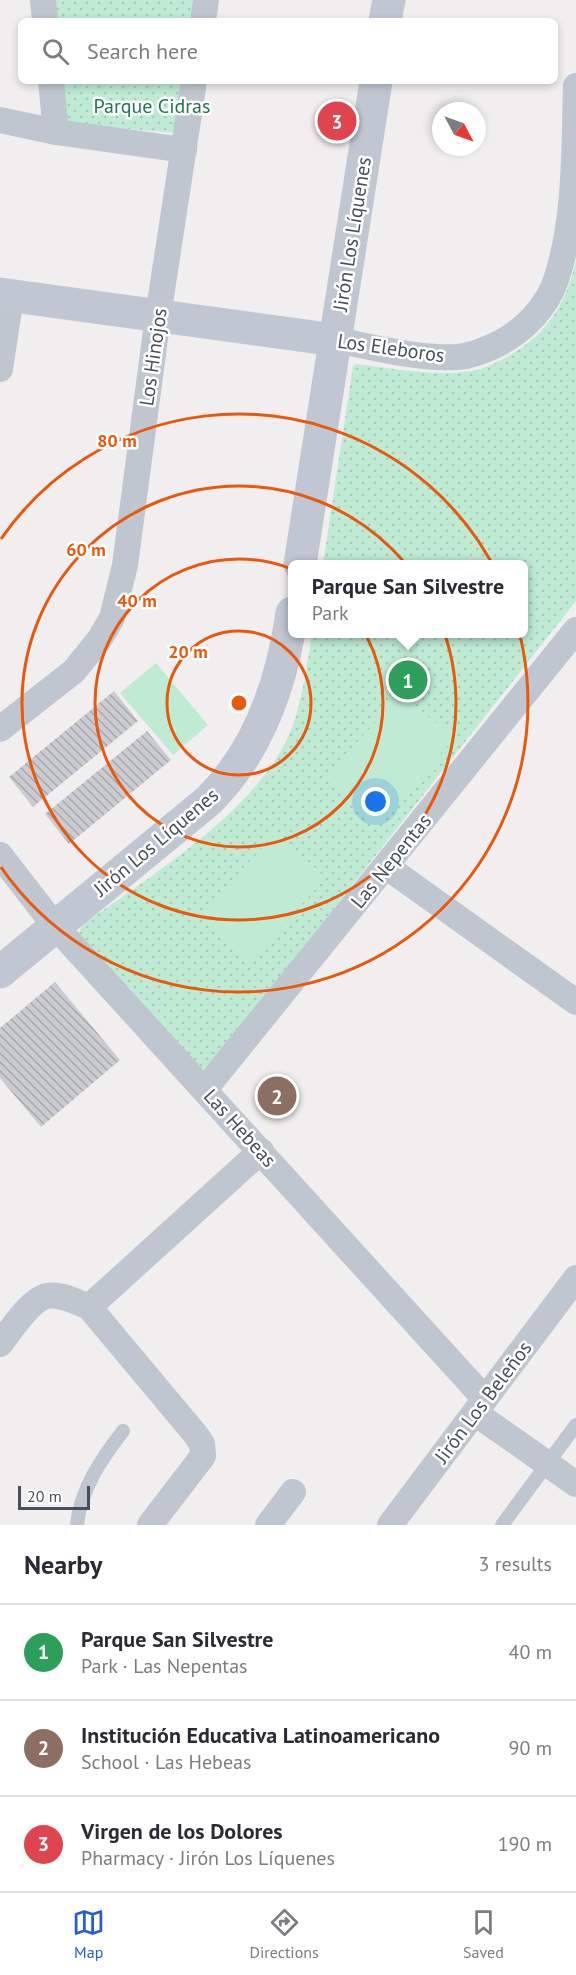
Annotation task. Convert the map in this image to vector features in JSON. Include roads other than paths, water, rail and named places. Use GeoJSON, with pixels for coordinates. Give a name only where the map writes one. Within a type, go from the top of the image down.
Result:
{"type":"FeatureCollection","features":[{"type":"Feature","properties":{"kind":"street"},"geometry":{"type":"LineString","coordinates":[[44,0],[45,18]]}},
{"type":"Feature","properties":{"kind":"street"},"geometry":{"type":"LineString","coordinates":[[203,18],[206,0]]}},
{"type":"Feature","properties":{"kind":"street"},"geometry":{"type":"LineString","coordinates":[[385,18],[388,0]]}},
{"type":"Feature","properties":{"kind":"street"},"geometry":{"type":"LineString","coordinates":[[51,84],[56,132]]}},
{"type":"Feature","properties":{"kind":"street","name":"Los Hinojos"},"geometry":{"type":"LineString","coordinates":[[0,729],[74,671],[99,640],[112,618],[125,566],[158,316],[194,84]]}},
{"type":"Feature","properties":{"kind":"street","name":"Jirón Los Líquenes"},"geometry":{"type":"LineString","coordinates":[[301,560],[376,84]]}},
{"type":"Feature","properties":{"kind":"street","name":"Los Eleboros"},"geometry":{"type":"LineString","coordinates":[[5,295],[335,340],[422,355],[457,357],[476,353],[513,336],[544,303],[556,282],[574,202],[576,86]]}},
{"type":"Feature","properties":{"kind":"street"},"geometry":{"type":"LineString","coordinates":[[0,120],[56,132],[184,150]]}},
{"type":"Feature","properties":{"kind":"street"},"geometry":{"type":"LineString","coordinates":[[0,369],[5,295]]}},
{"type":"Feature","properties":{"kind":"street","name":"Las Nepentas"},"geometry":{"type":"LineString","coordinates":[[205,1089],[387,867],[567,659],[576,630]]}},
{"type":"Feature","properties":{"kind":"street","name":"Jirón Los Líquenes"},"geometry":{"type":"LineString","coordinates":[[0,972],[208,801],[232,775],[253,744],[268,711],[288,638]]}},
{"type":"Feature","properties":{"kind":"street","name":"Las Hebeas"},"geometry":{"type":"LineString","coordinates":[[0,855],[55,926],[261,1151],[480,1406],[547,1464],[576,1484]]}},
{"type":"Feature","properties":{"kind":"street"},"geometry":{"type":"LineString","coordinates":[[387,867],[576,1002]]}},
{"type":"Feature","properties":{"kind":"street"},"geometry":{"type":"LineString","coordinates":[[89,1307],[261,1151]]}},
{"type":"Feature","properties":{"kind":"street","name":"Jirón Los Beleños"},"geometry":{"type":"LineString","coordinates":[[390,1525],[576,1278]]}},
{"type":"Feature","properties":{"kind":"street"},"geometry":{"type":"LineString","coordinates":[[0,1344],[34,1303],[46,1296],[63,1296],[89,1307],[202,1444],[203,1456],[150,1525]]}},
{"type":"Feature","properties":{"kind":"street"},"geometry":{"type":"LineString","coordinates":[[268,1525],[293,1492]]}},
{"type":"Feature","properties":{"kind":"lane"},"geometry":{"type":"LineString","coordinates":[[502,1525],[576,1425]]}},
{"type":"Feature","properties":{"kind":"lane"},"geometry":{"type":"LineString","coordinates":[[77,1525],[78,1508],[102,1458],[123,1431]]}},
{"type":"Feature","properties":{"kind":"place","name":"Virgen de los Dolores"},"geometry":{"type":"Point","coordinates":[337,121]}},
{"type":"Feature","properties":{"kind":"place","name":"Parque San Silvestre"},"geometry":{"type":"Point","coordinates":[408,680]}},
{"type":"Feature","properties":{"kind":"place","name":"Institución Educativa Latinoamericano"},"geometry":{"type":"Point","coordinates":[277,1096]}},
{"type":"Feature","properties":{"kind":"park label","name":"Parque Cidras"},"geometry":{"type":"Point","coordinates":[152,106]}}]}
